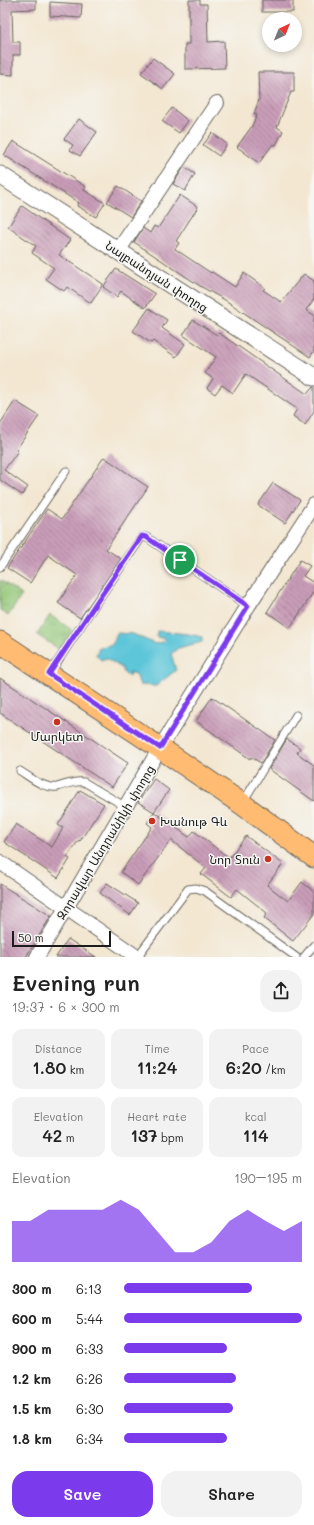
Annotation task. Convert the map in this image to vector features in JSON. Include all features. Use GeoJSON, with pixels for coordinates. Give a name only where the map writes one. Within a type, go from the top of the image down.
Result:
{"type":"FeatureCollection","features":[{"type":"Feature","properties":{"kind":"main road"},"geometry":{"type":"LineString","coordinates":[[0,642],[160,748],[311,851]]}},
{"type":"Feature","properties":{"kind":"street"},"geometry":{"type":"LineString","coordinates":[[118,251],[217,103]]}},
{"type":"Feature","properties":{"kind":"street","name":"Նալբանդյան փողոց"},"geometry":{"type":"LineString","coordinates":[[0,175],[314,377]]}},
{"type":"Feature","properties":{"kind":"street","name":"Զորավար Անդրանիկի փողոց"},"geometry":{"type":"LineString","coordinates":[[37,957],[160,748],[248,606],[314,505]]}},
{"type":"Feature","properties":{"kind":"street"},"geometry":{"type":"LineString","coordinates":[[0,862],[137,957]]}},
{"type":"Feature","properties":{"kind":"lane"},"geometry":{"type":"LineString","coordinates":[[0,567],[66,471]]}},
{"type":"Feature","properties":{"kind":"lane"},"geometry":{"type":"LineString","coordinates":[[49,674],[142,536],[146,537],[248,606]]}},
{"type":"Feature","properties":{"kind":"lane"},"geometry":{"type":"LineString","coordinates":[[242,804],[296,715]]}},
{"type":"Feature","properties":{"kind":"lane"},"geometry":{"type":"LineString","coordinates":[[20,771],[45,786],[56,787],[77,780],[84,782],[126,807]]}},
{"type":"Feature","properties":{"kind":"lane"},"geometry":{"type":"LineString","coordinates":[[137,957],[188,889],[196,888],[205,891],[296,957]]}},
{"type":"Feature","properties":{"kind":"lane"},"geometry":{"type":"LineString","coordinates":[[304,957],[314,945]]}},
{"type":"Feature","properties":{"kind":"green space"},"geometry":{"type":"Polygon","coordinates":[[[0,580],[22,595],[8,616],[0,610],[0,580]]]}},
{"type":"Feature","properties":{"kind":"green space"},"geometry":{"type":"Polygon","coordinates":[[[50,615],[72,630],[59,649],[37,635],[50,615]]]}},
{"type":"Feature","properties":{"kind":"water"},"geometry":{"type":"Polygon","coordinates":[[[157,631],[202,637],[202,642],[178,648],[171,654],[176,670],[156,686],[140,685],[136,674],[130,672],[129,677],[123,672],[122,668],[106,658],[101,660],[96,655],[99,648],[113,644],[117,633],[133,634],[155,644],[165,641],[165,639],[157,637],[157,631]]]}},
{"type":"Feature","properties":{"kind":"building"},"geometry":{"type":"Polygon","coordinates":[[[0,0],[36,0],[36,9],[12,10],[13,42],[20,42],[20,55],[13,55],[13,75],[0,74],[0,0]]]}},
{"type":"Feature","properties":{"kind":"building"},"geometry":{"type":"Polygon","coordinates":[[[189,0],[200,0],[200,4],[207,4],[208,42],[224,41],[225,68],[185,69],[185,44],[189,44],[189,0]]]}},
{"type":"Feature","properties":{"kind":"building"},"geometry":{"type":"Polygon","coordinates":[[[262,0],[293,0],[293,12],[262,12],[262,0]]]}},
{"type":"Feature","properties":{"kind":"building"},"geometry":{"type":"Polygon","coordinates":[[[50,2],[82,4],[81,18],[50,16],[50,2]]]}},
{"type":"Feature","properties":{"kind":"building"},"geometry":{"type":"Polygon","coordinates":[[[153,58],[175,74],[163,89],[141,73],[153,58]]]}},
{"type":"Feature","properties":{"kind":"building"},"geometry":{"type":"Polygon","coordinates":[[[258,72],[294,72],[294,92],[291,92],[277,127],[283,131],[276,145],[273,144],[259,163],[237,147],[252,126],[257,115],[254,114],[259,100],[258,72]]]}},
{"type":"Feature","properties":{"kind":"building"},"geometry":{"type":"Polygon","coordinates":[[[172,108],[188,121],[179,133],[162,121],[172,108]]]}},
{"type":"Feature","properties":{"kind":"building"},"geometry":{"type":"Polygon","coordinates":[[[79,119],[97,132],[80,156],[70,150],[73,145],[64,139],[79,119]]]}},
{"type":"Feature","properties":{"kind":"building"},"geometry":{"type":"Polygon","coordinates":[[[212,133],[227,144],[219,156],[203,145],[212,133]]]}},
{"type":"Feature","properties":{"kind":"building"},"geometry":{"type":"Polygon","coordinates":[[[13,141],[86,187],[84,190],[105,203],[96,217],[77,206],[79,203],[4,155],[13,141]]]}},
{"type":"Feature","properties":{"kind":"building"},"geometry":{"type":"Polygon","coordinates":[[[184,167],[195,174],[185,191],[173,184],[184,167]]]}},
{"type":"Feature","properties":{"kind":"building"},"geometry":{"type":"Polygon","coordinates":[[[118,186],[141,201],[131,217],[107,202],[118,186]]]}},
{"type":"Feature","properties":{"kind":"building"},"geometry":{"type":"Polygon","coordinates":[[[180,195],[198,207],[176,241],[179,243],[175,249],[211,273],[212,272],[235,287],[244,273],[265,288],[263,290],[281,302],[304,274],[314,281],[314,299],[306,310],[314,315],[314,351],[310,357],[225,300],[200,286],[134,242],[143,228],[150,233],[154,226],[158,228],[180,195]]]}},
{"type":"Feature","properties":{"kind":"building"},"geometry":{"type":"Polygon","coordinates":[[[22,206],[70,240],[59,255],[103,284],[91,303],[67,287],[64,291],[46,279],[54,268],[32,253],[36,246],[8,227],[22,206]]]}},
{"type":"Feature","properties":{"kind":"building"},"geometry":{"type":"Polygon","coordinates":[[[116,269],[155,294],[145,308],[121,291],[117,297],[103,287],[116,269]]]}},
{"type":"Feature","properties":{"kind":"building"},"geometry":{"type":"Polygon","coordinates":[[[149,308],[167,320],[162,328],[185,344],[176,357],[153,341],[151,343],[133,331],[149,308]]]}},
{"type":"Feature","properties":{"kind":"building"},"geometry":{"type":"Polygon","coordinates":[[[193,320],[217,335],[219,333],[307,394],[314,387],[314,411],[305,425],[293,416],[297,409],[246,374],[233,393],[222,385],[215,394],[207,388],[213,379],[205,373],[216,357],[183,335],[193,320]]]}},
{"type":"Feature","properties":{"kind":"building"},"geometry":{"type":"Polygon","coordinates":[[[15,401],[39,416],[16,450],[18,451],[4,470],[28,487],[22,495],[0,480],[0,424],[15,401]]]}},
{"type":"Feature","properties":{"kind":"building"},"geometry":{"type":"Polygon","coordinates":[[[104,457],[148,487],[106,549],[121,559],[80,618],[58,603],[77,575],[48,555],[30,583],[7,568],[47,509],[62,519],[104,457]]]}},
{"type":"Feature","properties":{"kind":"building"},"geometry":{"type":"Polygon","coordinates":[[[273,483],[300,500],[285,523],[258,505],[273,483]]]}},
{"type":"Feature","properties":{"kind":"building"},"geometry":{"type":"Polygon","coordinates":[[[300,560],[310,566],[303,576],[314,583],[314,591],[290,628],[267,612],[300,560]]]}},
{"type":"Feature","properties":{"kind":"building"},"geometry":{"type":"Polygon","coordinates":[[[0,678],[128,763],[112,787],[0,713],[0,678]]]}},
{"type":"Feature","properties":{"kind":"building"},"geometry":{"type":"Polygon","coordinates":[[[212,697],[275,740],[261,763],[251,757],[250,759],[196,721],[212,697]]]}},
{"type":"Feature","properties":{"kind":"building"},"geometry":{"type":"Polygon","coordinates":[[[287,739],[300,748],[297,753],[314,765],[314,801],[269,769],[287,739]]]}},
{"type":"Feature","properties":{"kind":"building"},"geometry":{"type":"Polygon","coordinates":[[[154,779],[169,790],[154,812],[138,802],[154,779]]]}},
{"type":"Feature","properties":{"kind":"building"},"geometry":{"type":"Polygon","coordinates":[[[80,790],[104,804],[80,841],[79,840],[67,857],[70,859],[58,878],[4,842],[16,824],[52,847],[63,828],[58,825],[80,790]]]}},
{"type":"Feature","properties":{"kind":"building"},"geometry":{"type":"Polygon","coordinates":[[[154,812],[189,837],[194,831],[229,858],[246,836],[283,864],[267,885],[288,901],[302,882],[314,892],[314,914],[293,941],[264,918],[267,913],[237,889],[231,897],[201,874],[206,868],[171,840],[138,885],[121,872],[152,827],[147,823],[154,812]]]}},
{"type":"Feature","properties":{"kind":"building"},"geometry":{"type":"Polygon","coordinates":[[[107,883],[138,903],[130,915],[100,893],[107,883]]]}},
{"type":"Feature","properties":{"kind":"building"},"geometry":{"type":"Polygon","coordinates":[[[0,884],[51,916],[26,957],[0,957],[0,884]]]}},
{"type":"Feature","properties":{"kind":"building"},"geometry":{"type":"Polygon","coordinates":[[[68,939],[96,957],[56,957],[68,939]]]}},
{"type":"Feature","properties":{"kind":"place","name":"Մարկետ"},"geometry":{"type":"Point","coordinates":[57,722]}},
{"type":"Feature","properties":{"kind":"place","name":"Խանութ Գև"},"geometry":{"type":"Point","coordinates":[152,821]}},
{"type":"Feature","properties":{"kind":"place","name":"Նոր Տուն"},"geometry":{"type":"Point","coordinates":[268,859]}},
{"type":"Feature","properties":{"kind":"route"},"geometry":{"type":"LineString","coordinates":[[142,536],[146,537],[180,560],[248,606],[160,748],[49,674],[142,536]]}}]}
